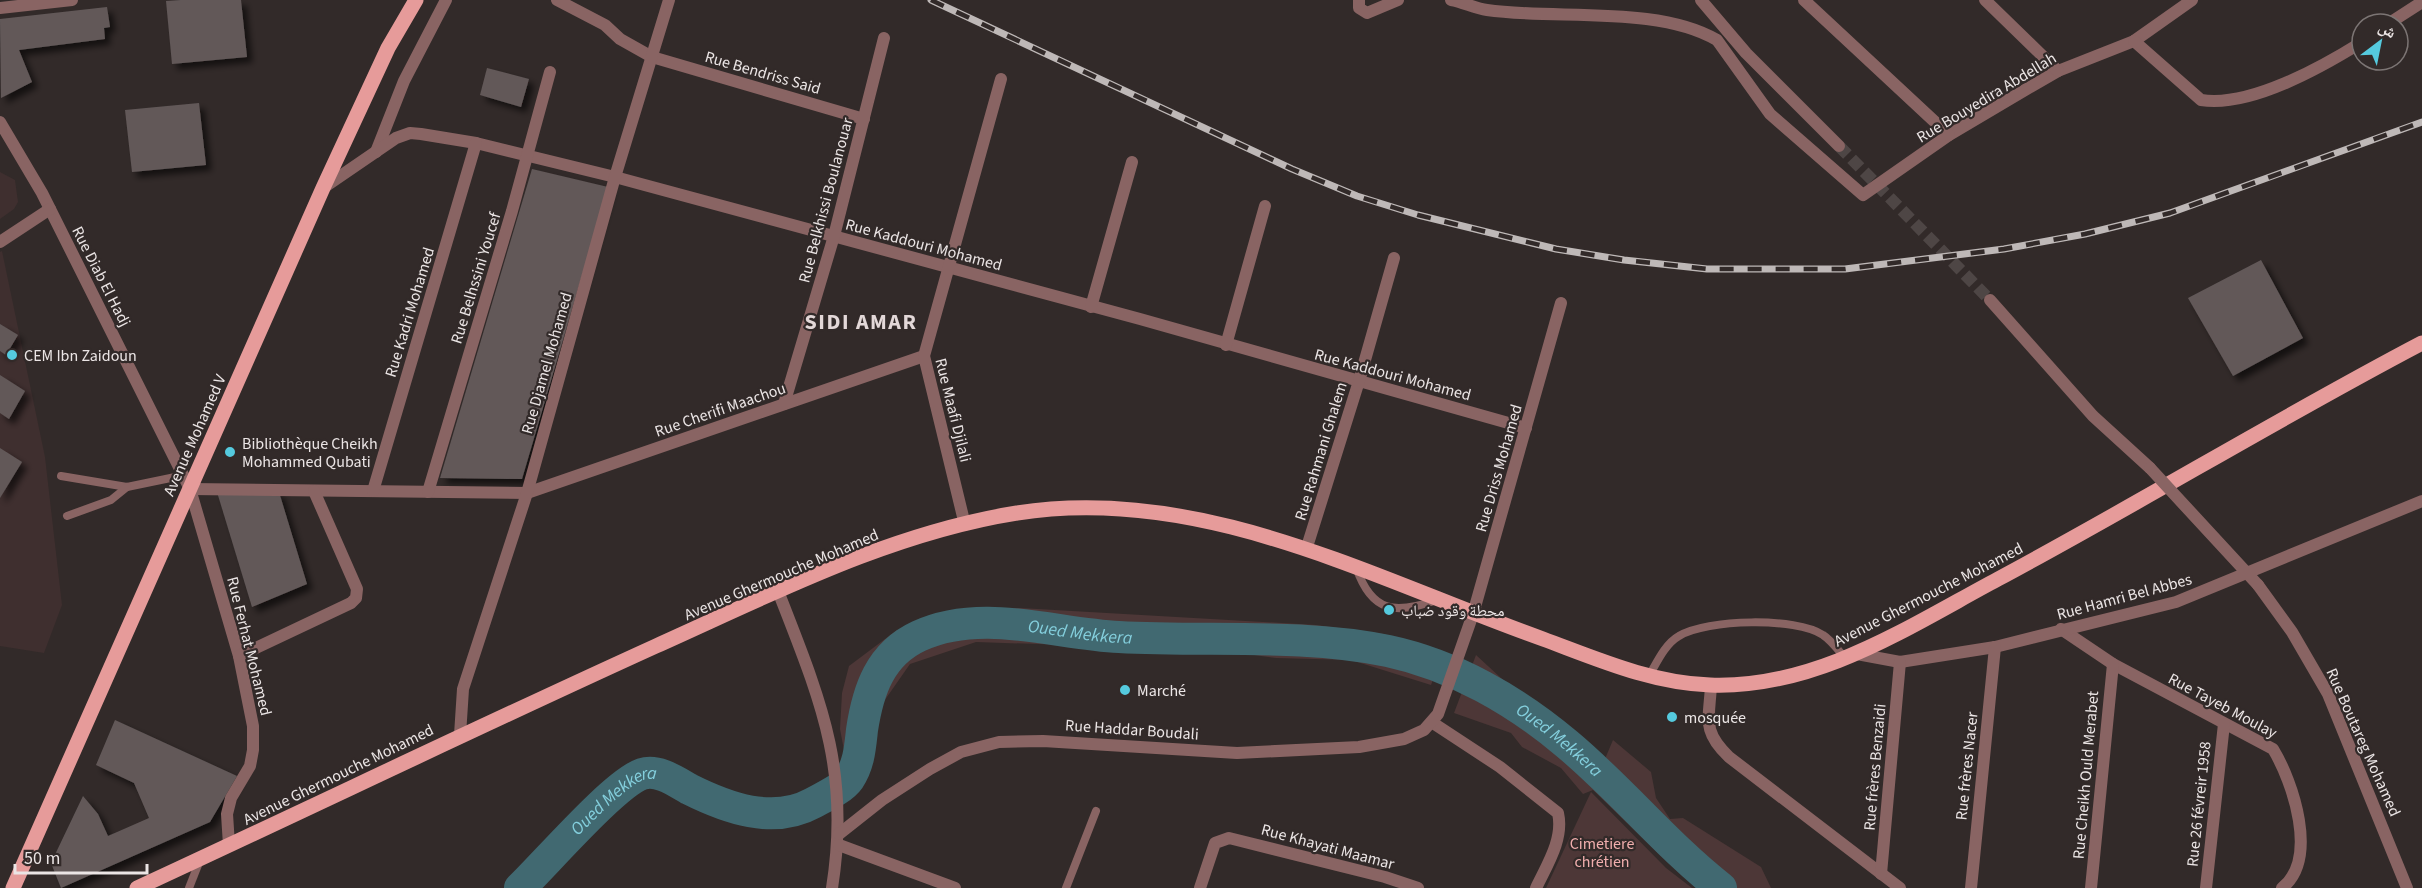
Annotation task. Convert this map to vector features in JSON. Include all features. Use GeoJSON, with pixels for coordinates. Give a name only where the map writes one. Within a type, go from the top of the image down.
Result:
{"type":"FeatureCollection","features":[{"type":"Feature","properties":{"kind":"main road","name":"Avenue Mohamed V"},"geometry":{"type":"LineString","coordinates":[[15,887],[188,482],[388,48],[416,0]]}},
{"type":"Feature","properties":{"kind":"main road","name":"Avenue Ghermouche Mohamed"},"geometry":{"type":"LineString","coordinates":[[137,888],[460,735],[778,591],[861,556],[965,525],[1017,513],[1089,507],[1140,510],[1198,520],[1306,550],[1356,567],[1473,614],[1636,674],[1711,686],[1750,683],[1806,673],[1851,656],[2047,553],[2422,343]]}},
{"type":"Feature","properties":{"kind":"street"},"geometry":{"type":"LineString","coordinates":[[0,8],[72,0]]}},
{"type":"Feature","properties":{"kind":"street"},"geometry":{"type":"LineString","coordinates":[[376,152],[404,81],[446,0]]}},
{"type":"Feature","properties":{"kind":"street","name":"Rue Bendriss Said"},"geometry":{"type":"LineString","coordinates":[[557,0],[605,25],[620,39],[652,57],[864,119]]}},
{"type":"Feature","properties":{"kind":"street","name":"Rue Djamel Mohamed"},"geometry":{"type":"LineString","coordinates":[[460,735],[463,689],[527,493],[615,177],[669,0]]}},
{"type":"Feature","properties":{"kind":"street"},"geometry":{"type":"LineString","coordinates":[[1359,0],[1359,8],[1367,13],[1398,0]]}},
{"type":"Feature","properties":{"kind":"street","name":"Rue Bouyedira Abdellah"},"geometry":{"type":"LineString","coordinates":[[1451,0],[1485,10],[1636,20],[1690,27],[1717,40],[1770,114],[1863,195],[1949,135],[2058,71],[2134,41],[2192,0]]}},
{"type":"Feature","properties":{"kind":"street"},"geometry":{"type":"LineString","coordinates":[[1701,0],[1746,54],[1839,146]]}},
{"type":"Feature","properties":{"kind":"street"},"geometry":{"type":"LineString","coordinates":[[1804,0],[1949,135]]}},
{"type":"Feature","properties":{"kind":"street"},"geometry":{"type":"LineString","coordinates":[[1984,0],[2058,71]]}},
{"type":"Feature","properties":{"kind":"street"},"geometry":{"type":"LineString","coordinates":[[2407,12],[2422,2]]}},
{"type":"Feature","properties":{"kind":"street","name":"Rue Belkhissi Boulanouar"},"geometry":{"type":"LineString","coordinates":[[784,404],[834,236],[884,38]]}},
{"type":"Feature","properties":{"kind":"street"},"geometry":{"type":"LineString","coordinates":[[2134,41],[2201,100],[2214,102],[2235,100],[2285,82],[2350,49]]}},
{"type":"Feature","properties":{"kind":"street","name":"Rue Belhssini Youcef"},"geometry":{"type":"LineString","coordinates":[[429,492],[550,72]]}},
{"type":"Feature","properties":{"kind":"street","name":"Rue Maafi Djilali"},"geometry":{"type":"LineString","coordinates":[[965,525],[924,356],[1001,79]]}},
{"type":"Feature","properties":{"kind":"street","name":"Rue Diab El Hadj"},"geometry":{"type":"LineString","coordinates":[[0,122],[50,209],[188,482]]}},
{"type":"Feature","properties":{"kind":"street","name":"Rue Kaddouri Mohamed"},"geometry":{"type":"LineString","coordinates":[[323,188],[396,138],[410,133],[476,143],[615,177],[834,236],[1526,428]]}},
{"type":"Feature","properties":{"kind":"street","name":"Rue Kadri Mohamed"},"geometry":{"type":"LineString","coordinates":[[373,491],[476,143]]}},
{"type":"Feature","properties":{"kind":"street"},"geometry":{"type":"LineString","coordinates":[[1091,307],[1132,162]]}},
{"type":"Feature","properties":{"kind":"street"},"geometry":{"type":"LineString","coordinates":[[1226,345],[1265,206]]}},
{"type":"Feature","properties":{"kind":"street"},"geometry":{"type":"LineString","coordinates":[[0,242],[50,209]]}},
{"type":"Feature","properties":{"kind":"street","name":"Rue Rahmani Ghalem"},"geometry":{"type":"LineString","coordinates":[[1306,550],[1359,381],[1394,258]]}},
{"type":"Feature","properties":{"kind":"street","name":"Rue Boutareg Mohamed"},"geometry":{"type":"LineString","coordinates":[[1990,300],[2093,416],[2150,468],[2258,585],[2292,632],[2328,694],[2407,888]]}},
{"type":"Feature","properties":{"kind":"street","name":"Rue Driss Mohamed"},"geometry":{"type":"LineString","coordinates":[[1436,718],[1473,614],[1560,303]]}},
{"type":"Feature","properties":{"kind":"street","name":"Rue Cherifi Maachou"},"geometry":{"type":"LineString","coordinates":[[188,482],[314,490],[527,493],[924,356]]}},
{"type":"Feature","properties":{"kind":"street","name":"Rue Ferhat Mohamed"},"geometry":{"type":"LineString","coordinates":[[188,482],[239,656],[254,726],[253,750],[249,766],[231,798],[227,814],[229,845]]}},
{"type":"Feature","properties":{"kind":"street"},"geometry":{"type":"LineString","coordinates":[[239,656],[351,603],[356,598],[357,589],[314,490]]}},
{"type":"Feature","properties":{"kind":"street","name":"Rue Hamri Bel Abbes"},"geometry":{"type":"LineString","coordinates":[[1851,656],[1900,662],[1995,647],[2185,599],[2422,501]]}},
{"type":"Feature","properties":{"kind":"street"},"geometry":{"type":"LineString","coordinates":[[778,591],[819,696],[834,753],[839,840],[832,888]]}},
{"type":"Feature","properties":{"kind":"street","name":"Rue Tayeb Moulay"},"geometry":{"type":"LineString","coordinates":[[2061,629],[2113,664],[2273,748],[2284,766],[2294,799],[2301,837],[2299,862],[2289,882],[2282,888]]}},
{"type":"Feature","properties":{"kind":"street","name":"Rue frères Nacer"},"geometry":{"type":"LineString","coordinates":[[1971,888],[1995,647]]}},
{"type":"Feature","properties":{"kind":"street","name":"Rue frères Benzaidi"},"geometry":{"type":"LineString","coordinates":[[1881,874],[1900,662]]}},
{"type":"Feature","properties":{"kind":"street","name":"Rue Cheikh Ould Merabet"},"geometry":{"type":"LineString","coordinates":[[2091,888],[2113,664]]}},
{"type":"Feature","properties":{"kind":"street"},"geometry":{"type":"LineString","coordinates":[[1711,686],[1709,730],[1713,742],[1900,888]]}},
{"type":"Feature","properties":{"kind":"street"},"geometry":{"type":"LineString","coordinates":[[1436,718],[1558,813],[1561,825],[1554,851],[1536,888]]}},
{"type":"Feature","properties":{"kind":"street","name":"Rue Haddar Boudali"},"geometry":{"type":"LineString","coordinates":[[839,840],[882,800],[930,769],[961,752],[999,742],[1043,741],[1237,753],[1359,747],[1393,741],[1414,734],[1436,718]]}},
{"type":"Feature","properties":{"kind":"street","name":"Rue 26 févreir 1958"},"geometry":{"type":"LineString","coordinates":[[2206,888],[2224,723]]}},
{"type":"Feature","properties":{"kind":"street","name":"Rue Khayati Maamar"},"geometry":{"type":"LineString","coordinates":[[1200,888],[1215,843],[1229,838],[1385,877],[1418,888]]}},
{"type":"Feature","properties":{"kind":"street"},"geometry":{"type":"LineString","coordinates":[[839,840],[955,888]]}},
{"type":"Feature","properties":{"kind":"lane"},"geometry":{"type":"LineString","coordinates":[[61,476],[126,487],[188,482]]}},
{"type":"Feature","properties":{"kind":"lane"},"geometry":{"type":"LineString","coordinates":[[67,516],[111,500],[126,487]]}},
{"type":"Feature","properties":{"kind":"lane"},"geometry":{"type":"LineString","coordinates":[[1356,567],[1362,584],[1370,596],[1398,610],[1438,600]]}},
{"type":"Feature","properties":{"kind":"lane"},"geometry":{"type":"LineString","coordinates":[[1649,676],[1675,639],[1696,629],[1712,626],[1778,621],[1823,635],[1851,656]]}},
{"type":"Feature","properties":{"kind":"lane"},"geometry":{"type":"LineString","coordinates":[[1066,888],[1096,811]]}},
{"type":"Feature","properties":{"kind":"lane"},"geometry":{"type":"LineString","coordinates":[[189,888],[200,858]]}},
{"type":"Feature","properties":{"kind":"shaded area"},"geometry":{"type":"Polygon","coordinates":[[[0,172],[15,180],[18,202],[14,209],[0,219],[0,172]]]}},
{"type":"Feature","properties":{"kind":"shaded area","name":"CEM Ibn Zaidoun"},"geometry":{"type":"Polygon","coordinates":[[[2,251],[45,457],[62,605],[44,653],[0,646],[0,252],[2,251]]]}},
{"type":"Feature","properties":{"kind":"green space"},"geometry":{"type":"Polygon","coordinates":[[[972,608],[1020,608],[1316,625],[1384,634],[1441,653],[1436,661],[1424,657],[1436,672],[1431,685],[1351,660],[1276,658],[1218,650],[976,642],[910,664],[880,707],[851,787],[840,729],[842,693],[849,666],[897,630],[908,636],[908,626],[946,612],[972,608]],[[1009,614],[987,619],[970,627],[990,632],[1012,618],[1026,632],[1060,625],[1084,640],[1117,641],[1156,631],[1205,634],[1249,643],[1288,635],[1322,639],[1362,652],[1376,643],[1384,654],[1409,662],[1420,655],[1373,639],[1363,647],[1348,639],[1282,633],[1242,637],[1160,626],[1130,634],[1087,637],[1060,620],[1025,625],[1009,614]]]}},
{"type":"Feature","properties":{"kind":"green space"},"geometry":{"type":"Polygon","coordinates":[[[1476,655],[1537,711],[1547,714],[1572,742],[1602,766],[1613,740],[1651,772],[1656,798],[1670,819],[1683,818],[1761,867],[1771,888],[1701,888],[1661,856],[1593,790],[1583,794],[1561,768],[1522,747],[1511,733],[1454,713],[1476,655]]]}},
{"type":"Feature","properties":{"kind":"green space","name":"Cimetiere chrétien"},"geometry":{"type":"Polygon","coordinates":[[[1591,792],[1666,868],[1692,888],[1546,888],[1591,792]]]}},
{"type":"Feature","properties":{"kind":"building"},"geometry":{"type":"Polygon","coordinates":[[[241,0],[247,57],[172,64],[166,1],[241,0]]]}},
{"type":"Feature","properties":{"kind":"building"},"geometry":{"type":"Polygon","coordinates":[[[107,7],[110,27],[104,28],[105,39],[19,50],[32,82],[1,98],[0,19],[107,7]]]}},
{"type":"Feature","properties":{"kind":"building"},"geometry":{"type":"Polygon","coordinates":[[[487,68],[529,79],[521,107],[480,95],[487,68]]]}},
{"type":"Feature","properties":{"kind":"building"},"geometry":{"type":"Polygon","coordinates":[[[199,103],[206,165],[132,172],[125,110],[199,103]]]}},
{"type":"Feature","properties":{"kind":"building"},"geometry":{"type":"Polygon","coordinates":[[[532,169],[608,187],[522,479],[440,478],[532,169]]]}},
{"type":"Feature","properties":{"kind":"building"},"geometry":{"type":"Polygon","coordinates":[[[2261,260],[2303,338],[2233,376],[2188,298],[2261,260]]]}},
{"type":"Feature","properties":{"kind":"building"},"geometry":{"type":"Polygon","coordinates":[[[0,324],[18,335],[6,355],[0,351],[0,324]]]}},
{"type":"Feature","properties":{"kind":"building"},"geometry":{"type":"Polygon","coordinates":[[[0,375],[25,391],[9,419],[0,413],[0,375]]]}},
{"type":"Feature","properties":{"kind":"building"},"geometry":{"type":"Polygon","coordinates":[[[0,448],[22,462],[0,498],[0,448]]]}},
{"type":"Feature","properties":{"kind":"building"},"geometry":{"type":"Polygon","coordinates":[[[217,492],[279,492],[307,584],[252,607],[217,492]]]}},
{"type":"Feature","properties":{"kind":"building"},"geometry":{"type":"Polygon","coordinates":[[[115,720],[237,776],[210,822],[61,888],[51,863],[83,796],[98,814],[108,836],[149,818],[134,783],[96,765],[115,720]]]}},
{"type":"Feature","properties":{"kind":"waterway","name":"Oued Mekkera"},"geometry":{"type":"LineString","coordinates":[[520,888],[598,808],[642,774],[660,774],[704,796],[734,808],[750,811],[782,813],[813,803],[846,783],[855,768],[872,687],[885,663],[894,653],[919,636],[943,628],[993,623],[1119,637],[1288,640],[1355,645],[1413,657],[1437,665],[1505,699],[1547,728],[1587,761],[1681,854],[1721,888]]}},
{"type":"Feature","properties":{"kind":"tunnel"},"geometry":{"type":"LineString","coordinates":[[1839,146],[1990,300]]}},
{"type":"Feature","properties":{"kind":"railway"},"geometry":{"type":"LineString","coordinates":[[931,0],[1292,169],[1357,196],[1418,215],[1556,249],[1624,260],[1707,269],[1845,269],[2004,249],[2085,234],[2170,213],[2422,122]]}},
{"type":"Feature","properties":{"kind":"place","name":"CEM Ibn Zaidoun"},"geometry":{"type":"Point","coordinates":[12,355]}},
{"type":"Feature","properties":{"kind":"place","name":"Bibliothèque Cheikh Mohammed Qubati"},"geometry":{"type":"Point","coordinates":[230,452]}},
{"type":"Feature","properties":{"kind":"place","name":"محطة وقود ضباب"},"geometry":{"type":"Point","coordinates":[1389,610]}},
{"type":"Feature","properties":{"kind":"place","name":"Marché"},"geometry":{"type":"Point","coordinates":[1125,690]}},
{"type":"Feature","properties":{"kind":"place","name":"mosquée"},"geometry":{"type":"Point","coordinates":[1672,717]}},
{"type":"Feature","properties":{"kind":"district","name":"SIDI AMAR"},"geometry":{"type":"Point","coordinates":[861,321]}}]}
